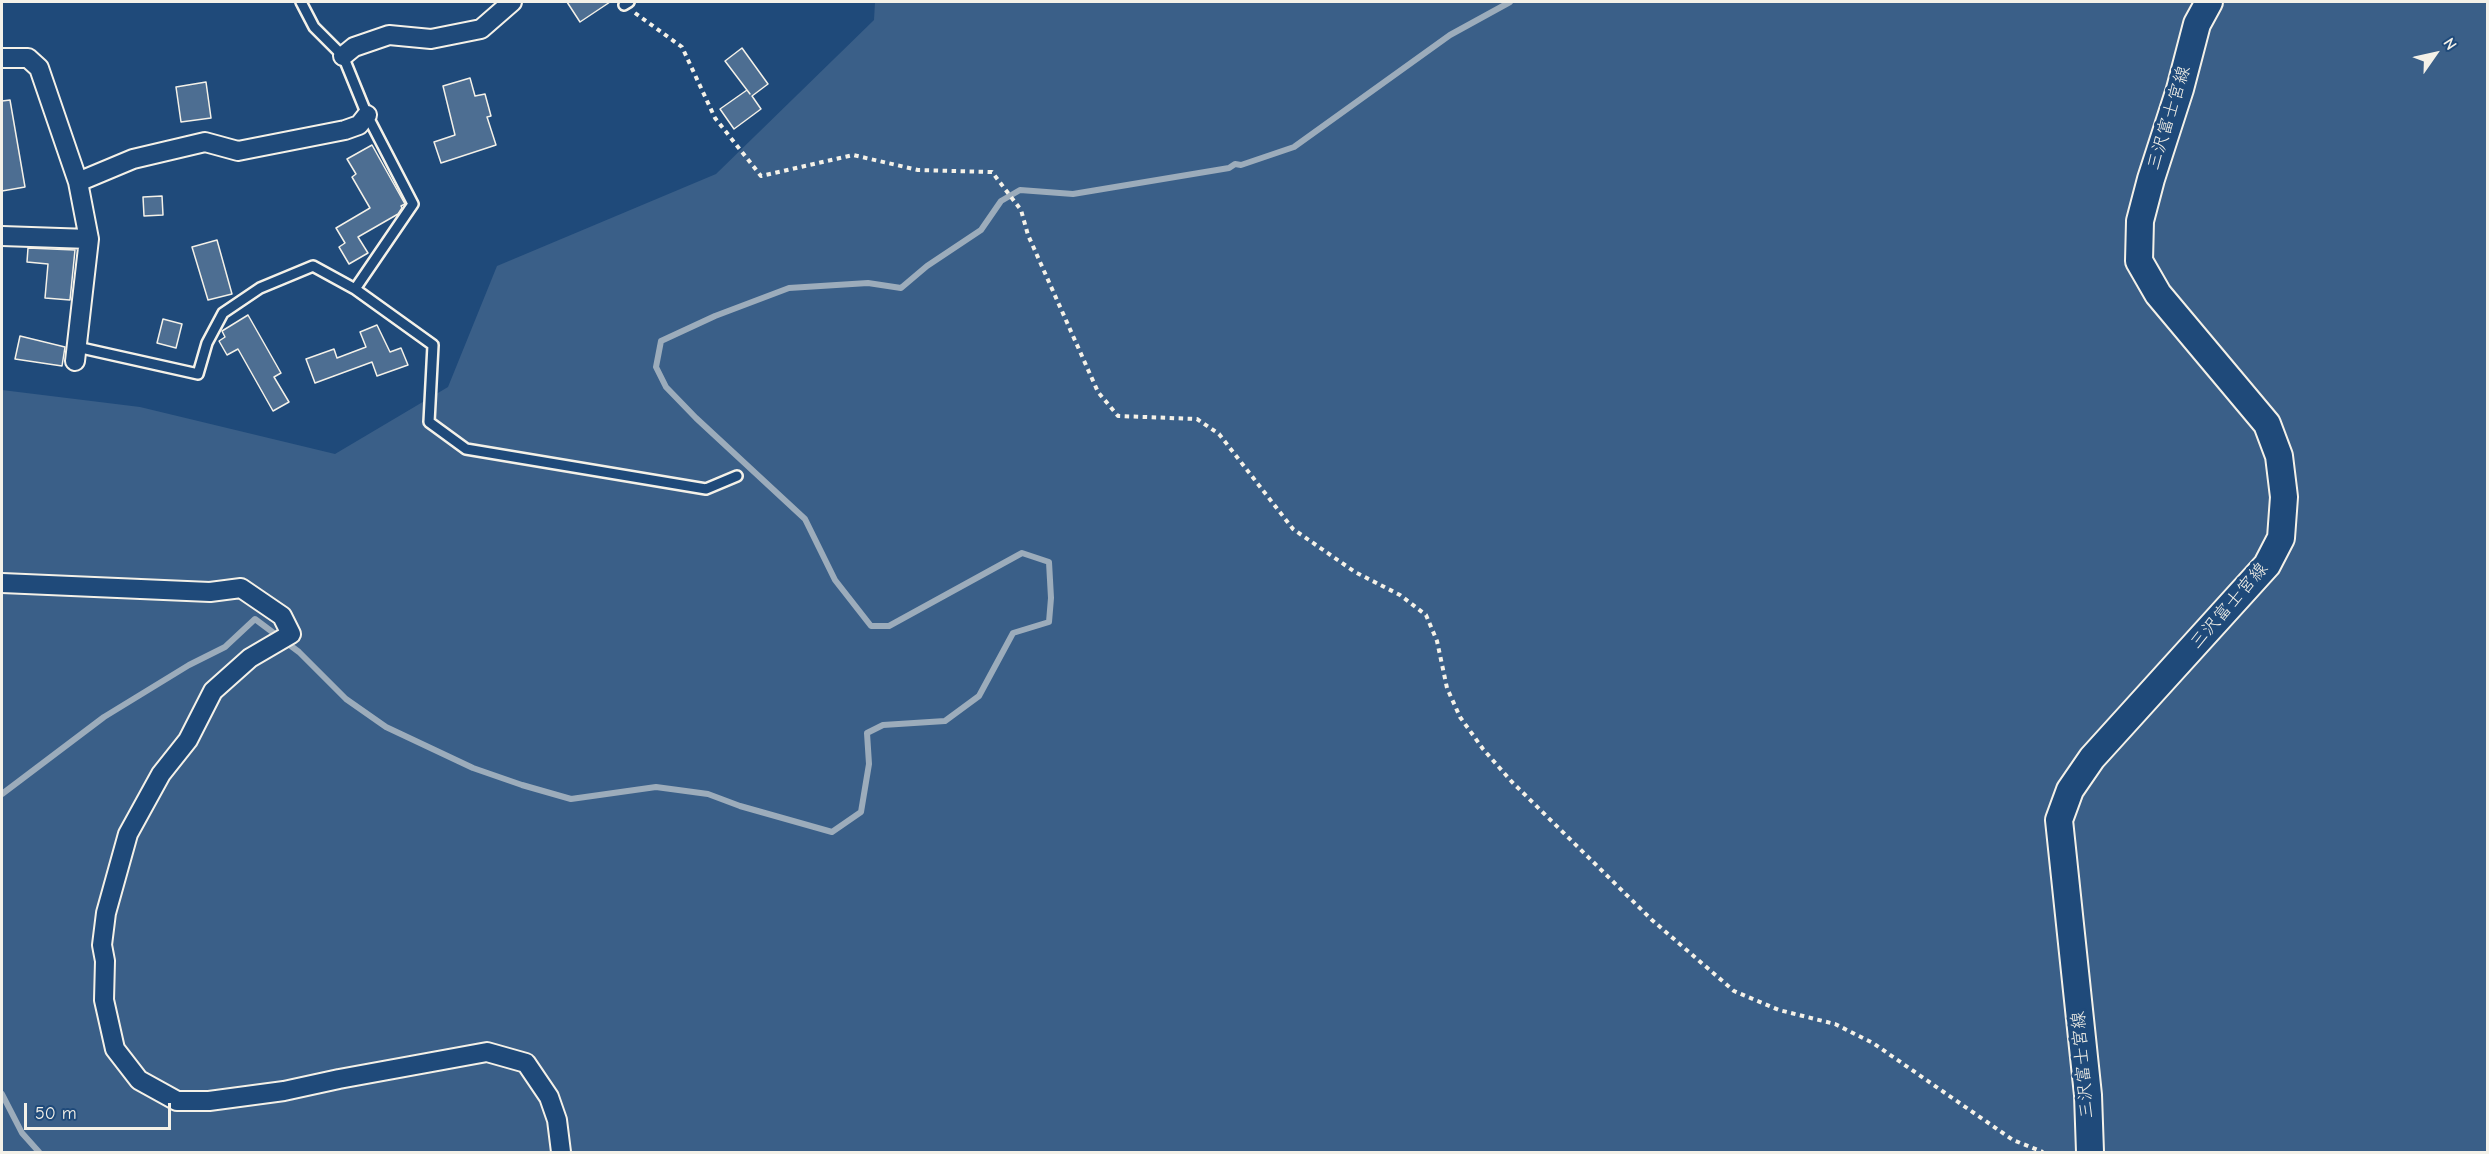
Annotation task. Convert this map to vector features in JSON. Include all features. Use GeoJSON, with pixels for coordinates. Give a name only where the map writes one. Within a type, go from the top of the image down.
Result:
{"type":"FeatureCollection","features":[{"type":"Feature","properties":{"kind":"main road","name":"三沢富士宮線"},"geometry":{"type":"LineString","coordinates":[[2091,1152],[2088,1095],[2059,820],[2070,790],[2092,758],[2267,565],[2281,538],[2284,497],[2279,456],[2267,424],[2158,294],[2139,261],[2140,221],[2151,179],[2180,89],[2197,24],[2209,2]]}},
{"type":"Feature","properties":{"kind":"street"},"geometry":{"type":"LineString","coordinates":[[343,56],[354,47],[388,34],[431,39],[481,29],[512,2]]}},
{"type":"Feature","properties":{"kind":"street"},"geometry":{"type":"LineString","coordinates":[[2,58],[28,58],[39,68],[78,182],[89,239],[76,354]]}},
{"type":"Feature","properties":{"kind":"street"},"geometry":{"type":"LineString","coordinates":[[78,182],[134,159],[205,142],[238,151],[345,130],[359,125],[367,115]]}},
{"type":"Feature","properties":{"kind":"street"},"geometry":{"type":"LineString","coordinates":[[2,236],[89,239]]}},
{"type":"Feature","properties":{"kind":"street"},"geometry":{"type":"LineString","coordinates":[[2,583],[210,592],[241,588],[282,616],[283,639],[250,658],[213,691],[188,740],[161,774],[128,834],[106,913],[102,945],[105,961],[104,1000],[115,1049],[139,1080],[177,1101],[209,1101],[284,1091],[367,1073],[487,1052],[526,1064],[549,1097],[557,1120],[561,1152]]}},
{"type":"Feature","properties":{"kind":"lane"},"geometry":{"type":"LineString","coordinates":[[301,2],[314,27],[343,56],[367,115],[413,204],[355,289]]}},
{"type":"Feature","properties":{"kind":"lane"},"geometry":{"type":"LineString","coordinates":[[76,354],[198,374],[207,343],[223,313],[260,288],[313,266],[355,289],[433,345],[429,422],[466,449],[706,489],[736,476]]}},
{"type":"Feature","properties":{"kind":"path"},"geometry":{"type":"LineString","coordinates":[[627,3],[682,47],[715,118],[761,176],[853,155],[918,170],[992,172],[1021,210],[1028,236],[1098,392],[1107,404],[1118,416],[1197,418],[1220,434],[1293,529],[1355,572],[1400,595],[1426,615],[1437,641],[1447,688],[1460,717],[1483,749],[1512,782],[1652,920],[1734,991],[1779,1010],[1835,1024],[1873,1043],[2013,1140],[2043,1152]]}},
{"type":"Feature","properties":{"kind":"shaded area"},"geometry":{"type":"Polygon","coordinates":[[[875,2],[2487,2],[2487,1152],[2,1152],[2,390],[140,407],[335,454],[448,387],[497,266],[716,174],[874,20],[875,2]]]}},
{"type":"Feature","properties":{"kind":"building"},"geometry":{"type":"Polygon","coordinates":[[[567,2],[610,2],[580,22],[567,2]]]}},
{"type":"Feature","properties":{"kind":"building"},"geometry":{"type":"Polygon","coordinates":[[[742,48],[768,84],[752,96],[761,109],[734,129],[720,109],[747,90],[725,61],[742,48]]]}},
{"type":"Feature","properties":{"kind":"building"},"geometry":{"type":"Polygon","coordinates":[[[470,78],[475,96],[485,94],[491,116],[487,117],[496,145],[441,163],[434,142],[455,135],[443,86],[470,78]]]}},
{"type":"Feature","properties":{"kind":"building"},"geometry":{"type":"Polygon","coordinates":[[[206,82],[211,118],[181,122],[176,87],[206,82]]]}},
{"type":"Feature","properties":{"kind":"building"},"geometry":{"type":"Polygon","coordinates":[[[10,100],[25,187],[2,191],[2,101],[10,100]]]}},
{"type":"Feature","properties":{"kind":"building"},"geometry":{"type":"Polygon","coordinates":[[[372,145],[405,204],[401,206],[398,214],[358,237],[368,253],[349,264],[339,247],[345,243],[336,228],[370,208],[352,177],[356,174],[347,159],[372,145]]]}},
{"type":"Feature","properties":{"kind":"building"},"geometry":{"type":"Polygon","coordinates":[[[162,196],[163,215],[144,216],[143,197],[162,196]]]}},
{"type":"Feature","properties":{"kind":"building"},"geometry":{"type":"Polygon","coordinates":[[[217,240],[232,294],[208,300],[192,247],[217,240]]]}},
{"type":"Feature","properties":{"kind":"building"},"geometry":{"type":"Polygon","coordinates":[[[28,248],[75,250],[70,300],[45,298],[48,264],[27,262],[28,248]]]}},
{"type":"Feature","properties":{"kind":"building"},"geometry":{"type":"Polygon","coordinates":[[[248,315],[281,373],[274,377],[289,402],[273,411],[238,349],[227,355],[219,341],[225,337],[222,331],[248,315]]]}},
{"type":"Feature","properties":{"kind":"building"},"geometry":{"type":"Polygon","coordinates":[[[163,319],[182,324],[176,348],[157,343],[163,319]]]}},
{"type":"Feature","properties":{"kind":"building"},"geometry":{"type":"Polygon","coordinates":[[[377,325],[390,352],[401,348],[408,365],[377,376],[372,362],[315,383],[306,359],[334,349],[337,358],[366,347],[360,332],[377,325]]]}},
{"type":"Feature","properties":{"kind":"building"},"geometry":{"type":"Polygon","coordinates":[[[20,336],[65,347],[62,366],[15,359],[20,336]]]}},
{"type":"Feature","properties":{"kind":"waterway"},"geometry":{"type":"LineString","coordinates":[[2,794],[104,717],[189,665],[225,647],[255,619],[299,652],[346,699],[386,727],[473,768],[571,799],[656,787],[708,794],[740,806],[832,832],[861,812],[869,764],[867,733],[883,725],[945,721],[979,696],[1013,633],[1049,622],[1051,598],[1049,562],[1022,553],[889,626],[871,626],[835,580],[805,519],[696,418],[666,387],[656,367],[661,341],[715,316],[789,288],[868,283],[901,288],[927,266],[981,230],[1001,201],[1020,190],[1073,194],[1229,168],[1235,164],[1241,165],[1294,147],[1450,35],[1510,2]]}},
{"type":"Feature","properties":{"kind":"waterway"},"geometry":{"type":"LineString","coordinates":[[2,1094],[22,1133],[39,1152]]}}]}
